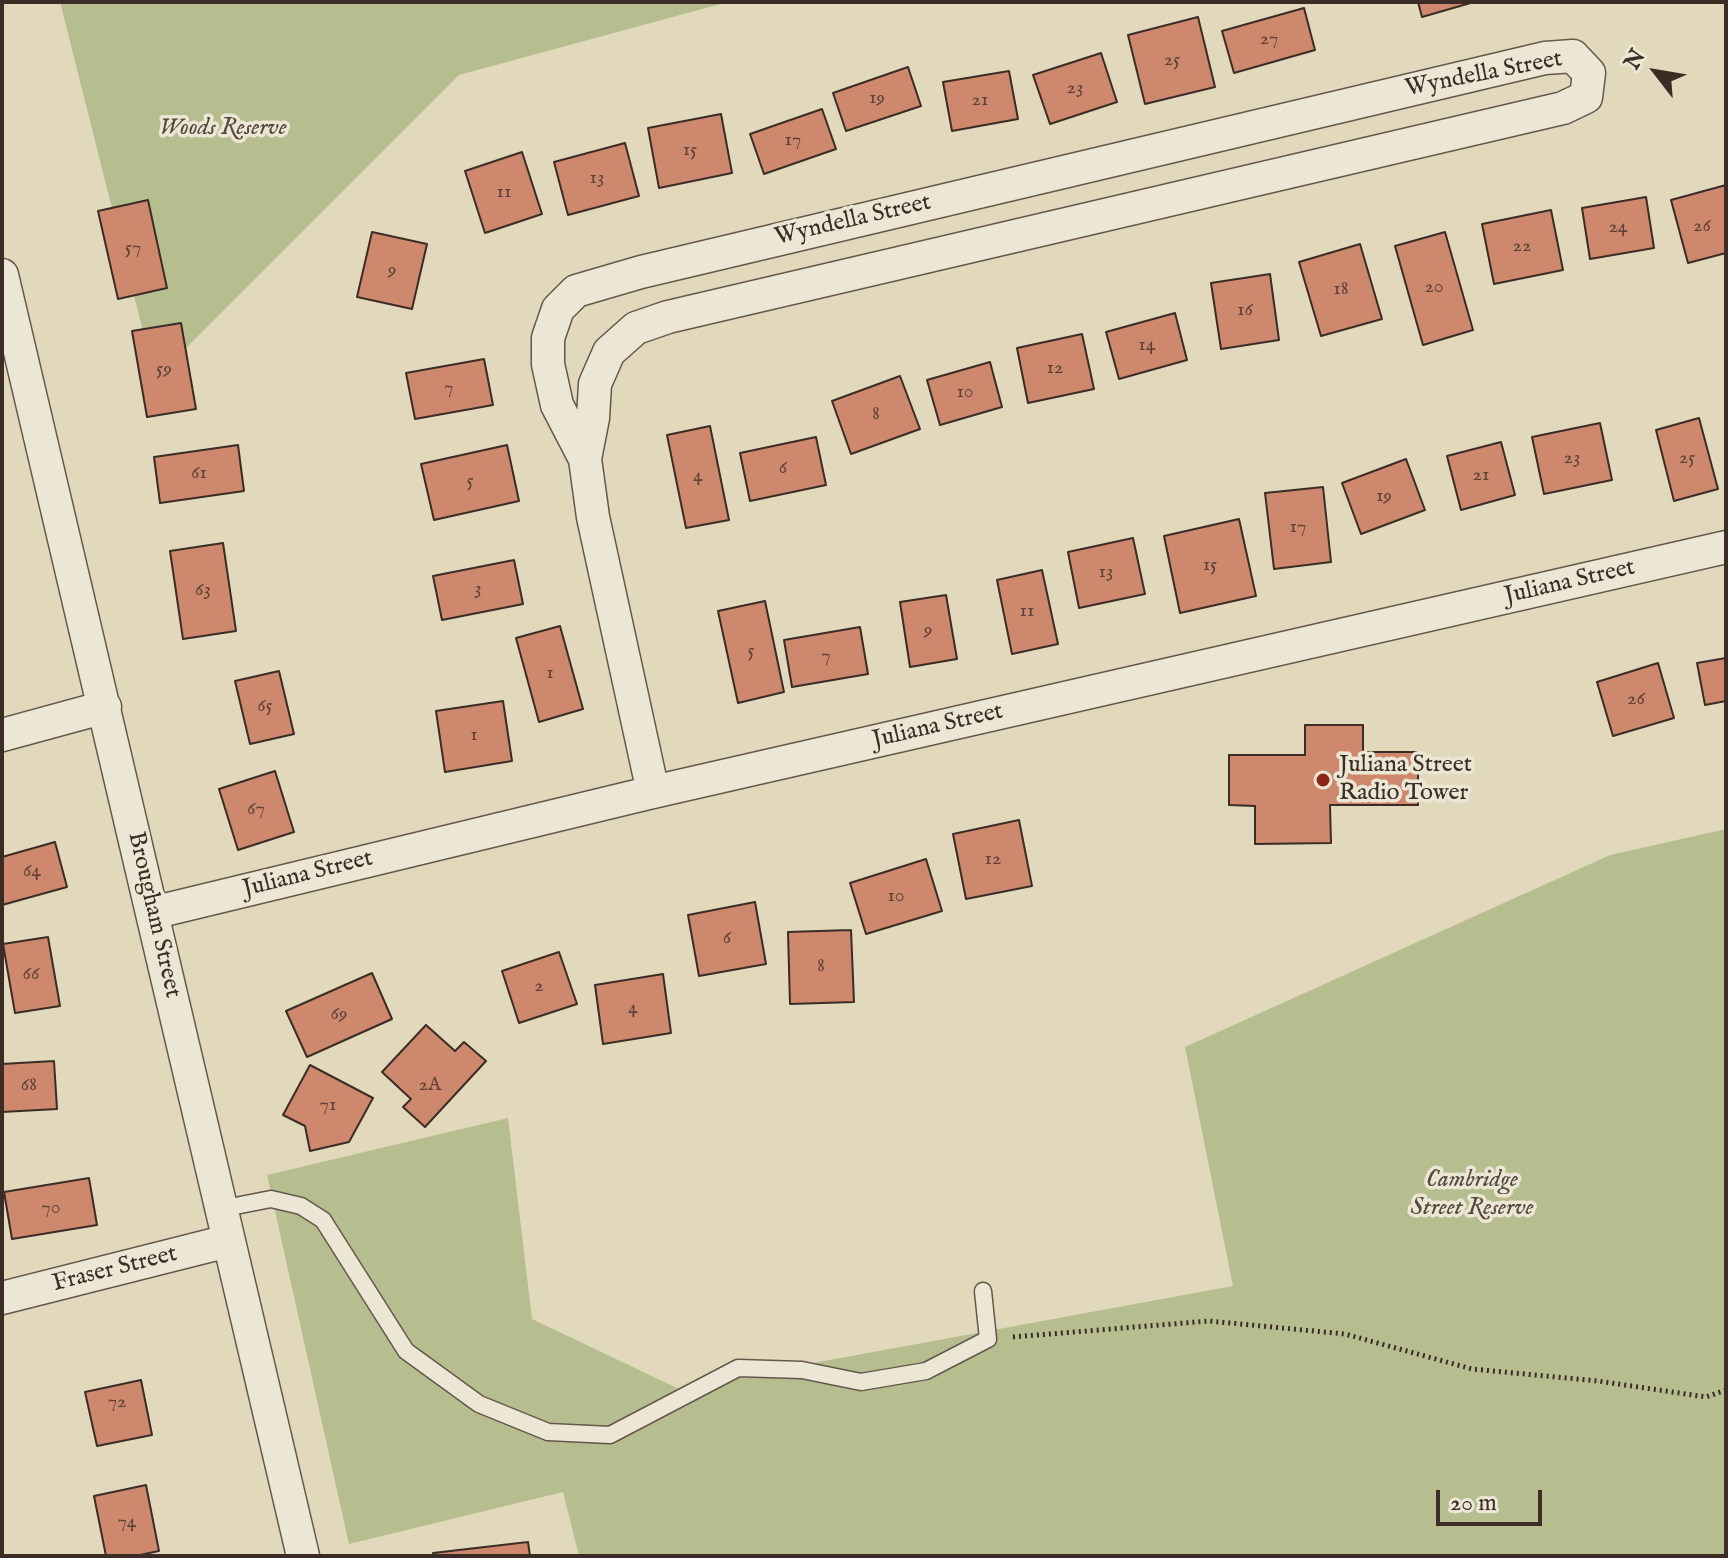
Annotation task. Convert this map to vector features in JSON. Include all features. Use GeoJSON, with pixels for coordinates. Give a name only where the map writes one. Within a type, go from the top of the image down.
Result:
{"type":"FeatureCollection","features":[{"type":"Feature","properties":{"kind":"street","name":"Wyndella Street"},"geometry":{"type":"LineString","coordinates":[[585,459],[557,405],[548,364],[548,338],[558,309],[576,291],[641,272],[1545,58],[1573,56],[1589,73],[1586,97],[1563,108],[668,317],[636,328],[609,352],[595,384],[593,418],[585,459],[593,517],[653,792]]}},
{"type":"Feature","properties":{"kind":"street","name":"Brougham Street"},"geometry":{"type":"LineString","coordinates":[[2,275],[303,1556]]}},
{"type":"Feature","properties":{"kind":"street","name":"Juliana Street"},"geometry":{"type":"LineString","coordinates":[[152,913],[653,792],[1726,547]]}},
{"type":"Feature","properties":{"kind":"street"},"geometry":{"type":"LineString","coordinates":[[2,735],[105,707]]}},
{"type":"Feature","properties":{"kind":"street","name":"Fraser Street"},"geometry":{"type":"LineString","coordinates":[[2,1298],[228,1241]]}},
{"type":"Feature","properties":{"kind":"lane"},"geometry":{"type":"LineString","coordinates":[[220,1209],[271,1199],[301,1206],[323,1220],[406,1351],[479,1404],[548,1432],[610,1435],[738,1368],[802,1370],[861,1382],[926,1371],[988,1339],[983,1291]]}},
{"type":"Feature","properties":{"kind":"path"},"geometry":{"type":"LineString","coordinates":[[988,1339],[1209,1321],[1345,1334],[1472,1369],[1598,1381],[1706,1397],[1726,1390]]}},
{"type":"Feature","properties":{"kind":"green space","name":"Woods Reserve"},"geometry":{"type":"Polygon","coordinates":[[[60,2],[728,2],[459,75],[155,379],[60,2]]]}},
{"type":"Feature","properties":{"kind":"green space","name":"Cambridge Street Reserve"},"geometry":{"type":"Polygon","coordinates":[[[1726,829],[1726,1556],[579,1556],[563,1492],[349,1544],[267,1175],[508,1118],[532,1319],[677,1388],[1233,1286],[1185,1047],[1610,855],[1726,829]]]}},
{"type":"Feature","properties":{"kind":"building"},"geometry":{"type":"Polygon","coordinates":[[[1418,2],[1474,2],[1422,17],[1418,2]]]}},
{"type":"Feature","properties":{"kind":"building"},"geometry":{"type":"Polygon","coordinates":[[[1304,8],[1315,50],[1234,73],[1222,31],[1304,8]]]}},
{"type":"Feature","properties":{"kind":"building"},"geometry":{"type":"Polygon","coordinates":[[[1198,17],[1215,87],[1145,104],[1128,35],[1198,17]]]}},
{"type":"Feature","properties":{"kind":"building"},"geometry":{"type":"Polygon","coordinates":[[[1101,53],[1117,102],[1050,124],[1033,75],[1101,53]]]}},
{"type":"Feature","properties":{"kind":"building"},"geometry":{"type":"Polygon","coordinates":[[[908,67],[921,106],[846,131],[833,93],[908,67]]]}},
{"type":"Feature","properties":{"kind":"building"},"geometry":{"type":"Polygon","coordinates":[[[1009,71],[1018,119],[952,131],[943,82],[1009,71]]]}},
{"type":"Feature","properties":{"kind":"building"},"geometry":{"type":"Polygon","coordinates":[[[822,109],[836,149],[764,174],[750,134],[822,109]]]}},
{"type":"Feature","properties":{"kind":"building"},"geometry":{"type":"Polygon","coordinates":[[[721,114],[732,173],[659,188],[648,128],[721,114]]]}},
{"type":"Feature","properties":{"kind":"building"},"geometry":{"type":"Polygon","coordinates":[[[625,143],[639,196],[568,215],[554,162],[625,143]]]}},
{"type":"Feature","properties":{"kind":"building"},"geometry":{"type":"Polygon","coordinates":[[[522,152],[542,214],[485,233],[465,171],[522,152]]]}},
{"type":"Feature","properties":{"kind":"building"},"geometry":{"type":"Polygon","coordinates":[[[1726,185],[1726,253],[1688,263],[1671,200],[1726,185]]]}},
{"type":"Feature","properties":{"kind":"building"},"geometry":{"type":"Polygon","coordinates":[[[1646,197],[1654,248],[1590,259],[1582,208],[1646,197]]]}},
{"type":"Feature","properties":{"kind":"building"},"geometry":{"type":"Polygon","coordinates":[[[148,200],[167,288],[118,299],[98,211],[148,200]]]}},
{"type":"Feature","properties":{"kind":"building"},"geometry":{"type":"Polygon","coordinates":[[[1551,210],[1563,270],[1494,284],[1482,224],[1551,210]]]}},
{"type":"Feature","properties":{"kind":"building"},"geometry":{"type":"Polygon","coordinates":[[[372,232],[427,244],[412,309],[357,297],[372,232]]]}},
{"type":"Feature","properties":{"kind":"building"},"geometry":{"type":"Polygon","coordinates":[[[1445,232],[1473,330],[1423,345],[1395,246],[1445,232]]]}},
{"type":"Feature","properties":{"kind":"building"},"geometry":{"type":"Polygon","coordinates":[[[1360,244],[1382,319],[1321,336],[1299,262],[1360,244]]]}},
{"type":"Feature","properties":{"kind":"building"},"geometry":{"type":"Polygon","coordinates":[[[1270,274],[1279,340],[1221,349],[1211,283],[1270,274]]]}},
{"type":"Feature","properties":{"kind":"building"},"geometry":{"type":"Polygon","coordinates":[[[1175,313],[1187,360],[1119,379],[1106,332],[1175,313]]]}},
{"type":"Feature","properties":{"kind":"building"},"geometry":{"type":"Polygon","coordinates":[[[181,323],[196,409],[147,417],[132,331],[181,323]]]}},
{"type":"Feature","properties":{"kind":"building"},"geometry":{"type":"Polygon","coordinates":[[[1082,334],[1094,389],[1028,403],[1017,348],[1082,334]]]}},
{"type":"Feature","properties":{"kind":"building"},"geometry":{"type":"Polygon","coordinates":[[[484,359],[493,405],[415,419],[406,373],[484,359]]]}},
{"type":"Feature","properties":{"kind":"building"},"geometry":{"type":"Polygon","coordinates":[[[990,362],[1002,407],[940,425],[927,380],[990,362]]]}},
{"type":"Feature","properties":{"kind":"building"},"geometry":{"type":"Polygon","coordinates":[[[900,376],[920,429],[851,454],[832,401],[900,376]]]}},
{"type":"Feature","properties":{"kind":"building"},"geometry":{"type":"Polygon","coordinates":[[[1699,418],[1718,489],[1674,501],[1656,430],[1699,418]]]}},
{"type":"Feature","properties":{"kind":"building"},"geometry":{"type":"Polygon","coordinates":[[[1600,423],[1612,480],[1544,494],[1532,437],[1600,423]]]}},
{"type":"Feature","properties":{"kind":"building"},"geometry":{"type":"Polygon","coordinates":[[[710,426],[729,520],[686,528],[667,435],[710,426]]]}},
{"type":"Feature","properties":{"kind":"building"},"geometry":{"type":"Polygon","coordinates":[[[816,437],[826,485],[750,501],[740,453],[816,437]]]}},
{"type":"Feature","properties":{"kind":"building"},"geometry":{"type":"Polygon","coordinates":[[[1501,442],[1515,495],[1461,510],[1447,456],[1501,442]]]}},
{"type":"Feature","properties":{"kind":"building"},"geometry":{"type":"Polygon","coordinates":[[[238,445],[244,491],[160,503],[154,457],[238,445]]]}},
{"type":"Feature","properties":{"kind":"building"},"geometry":{"type":"Polygon","coordinates":[[[507,445],[519,501],[434,520],[421,464],[507,445]]]}},
{"type":"Feature","properties":{"kind":"building"},"geometry":{"type":"Polygon","coordinates":[[[1406,459],[1425,510],[1361,534],[1342,483],[1406,459]]]}},
{"type":"Feature","properties":{"kind":"building"},"geometry":{"type":"Polygon","coordinates":[[[1323,487],[1331,562],[1274,569],[1265,493],[1323,487]]]}},
{"type":"Feature","properties":{"kind":"building"},"geometry":{"type":"Polygon","coordinates":[[[1239,519],[1256,596],[1180,613],[1164,536],[1239,519]]]}},
{"type":"Feature","properties":{"kind":"building"},"geometry":{"type":"Polygon","coordinates":[[[1133,538],[1145,594],[1079,608],[1068,552],[1133,538]]]}},
{"type":"Feature","properties":{"kind":"building"},"geometry":{"type":"Polygon","coordinates":[[[223,543],[236,631],[183,639],[170,551],[223,543]]]}},
{"type":"Feature","properties":{"kind":"building"},"geometry":{"type":"Polygon","coordinates":[[[514,560],[523,604],[442,620],[433,576],[514,560]]]}},
{"type":"Feature","properties":{"kind":"building"},"geometry":{"type":"Polygon","coordinates":[[[1042,570],[1058,644],[1012,654],[997,580],[1042,570]]]}},
{"type":"Feature","properties":{"kind":"building"},"geometry":{"type":"Polygon","coordinates":[[[946,595],[957,659],[910,667],[900,602],[946,595]]]}},
{"type":"Feature","properties":{"kind":"building"},"geometry":{"type":"Polygon","coordinates":[[[765,601],[784,692],[738,703],[718,611],[765,601]]]}},
{"type":"Feature","properties":{"kind":"building"},"geometry":{"type":"Polygon","coordinates":[[[560,626],[583,709],[539,722],[516,638],[560,626]]]}},
{"type":"Feature","properties":{"kind":"building"},"geometry":{"type":"Polygon","coordinates":[[[860,627],[868,674],[792,687],[784,640],[860,627]]]}},
{"type":"Feature","properties":{"kind":"building"},"geometry":{"type":"Polygon","coordinates":[[[1726,658],[1726,701],[1705,705],[1697,663],[1726,658]]]}},
{"type":"Feature","properties":{"kind":"building"},"geometry":{"type":"Polygon","coordinates":[[[1658,663],[1674,718],[1613,736],[1597,682],[1658,663]]]}},
{"type":"Feature","properties":{"kind":"building"},"geometry":{"type":"Polygon","coordinates":[[[279,671],[294,734],[250,744],[235,681],[279,671]]]}},
{"type":"Feature","properties":{"kind":"building"},"geometry":{"type":"Polygon","coordinates":[[[503,701],[512,761],[445,772],[436,711],[503,701]]]}},
{"type":"Feature","properties":{"kind":"building","name":"Juliana Street Radio Tower"},"geometry":{"type":"Polygon","coordinates":[[[1305,725],[1363,725],[1363,752],[1418,752],[1418,805],[1330,805],[1331,843],[1255,844],[1255,806],[1229,805],[1229,755],[1305,755],[1305,725]]]}},
{"type":"Feature","properties":{"kind":"building"},"geometry":{"type":"Polygon","coordinates":[[[275,771],[294,832],[238,850],[219,789],[275,771]]]}},
{"type":"Feature","properties":{"kind":"building"},"geometry":{"type":"Polygon","coordinates":[[[1019,820],[1032,886],[966,899],[953,834],[1019,820]]]}},
{"type":"Feature","properties":{"kind":"building"},"geometry":{"type":"Polygon","coordinates":[[[55,842],[67,887],[2,905],[2,857],[55,842]]]}},
{"type":"Feature","properties":{"kind":"building"},"geometry":{"type":"Polygon","coordinates":[[[926,859],[942,911],[866,934],[850,883],[926,859]]]}},
{"type":"Feature","properties":{"kind":"building"},"geometry":{"type":"Polygon","coordinates":[[[755,902],[766,964],[699,976],[688,915],[755,902]]]}},
{"type":"Feature","properties":{"kind":"building"},"geometry":{"type":"Polygon","coordinates":[[[851,930],[854,1002],[790,1004],[788,932],[851,930]]]}},
{"type":"Feature","properties":{"kind":"building"},"geometry":{"type":"Polygon","coordinates":[[[48,937],[60,1006],[15,1013],[3,944],[48,937]]]}},
{"type":"Feature","properties":{"kind":"building"},"geometry":{"type":"Polygon","coordinates":[[[559,952],[577,1004],[519,1023],[502,971],[559,952]]]}},
{"type":"Feature","properties":{"kind":"building"},"geometry":{"type":"Polygon","coordinates":[[[372,973],[392,1019],[307,1057],[286,1011],[372,973]]]}},
{"type":"Feature","properties":{"kind":"building"},"geometry":{"type":"Polygon","coordinates":[[[663,974],[671,1033],[603,1044],[595,985],[663,974]]]}},
{"type":"Feature","properties":{"kind":"building"},"geometry":{"type":"Polygon","coordinates":[[[426,1025],[455,1051],[464,1042],[486,1061],[425,1127],[403,1107],[411,1099],[382,1072],[426,1025]]]}},
{"type":"Feature","properties":{"kind":"building"},"geometry":{"type":"Polygon","coordinates":[[[54,1061],[57,1109],[2,1112],[2,1064],[54,1061]]]}},
{"type":"Feature","properties":{"kind":"building"},"geometry":{"type":"Polygon","coordinates":[[[310,1065],[373,1098],[349,1142],[310,1151],[305,1126],[283,1115],[310,1065]]]}},
{"type":"Feature","properties":{"kind":"building"},"geometry":{"type":"Polygon","coordinates":[[[89,1178],[97,1225],[12,1239],[4,1192],[89,1178]]]}},
{"type":"Feature","properties":{"kind":"building"},"geometry":{"type":"Polygon","coordinates":[[[141,1380],[152,1435],[97,1446],[85,1392],[141,1380]]]}},
{"type":"Feature","properties":{"kind":"building"},"geometry":{"type":"Polygon","coordinates":[[[146,1485],[159,1551],[135,1556],[106,1556],[94,1496],[146,1485]]]}},
{"type":"Feature","properties":{"kind":"building"},"geometry":{"type":"Polygon","coordinates":[[[528,1542],[530,1556],[434,1556],[433,1553],[528,1542]]]}},
{"type":"Feature","properties":{"kind":"place","name":"Juliana Street Radio Tower"},"geometry":{"type":"Point","coordinates":[1323,780]}}]}
